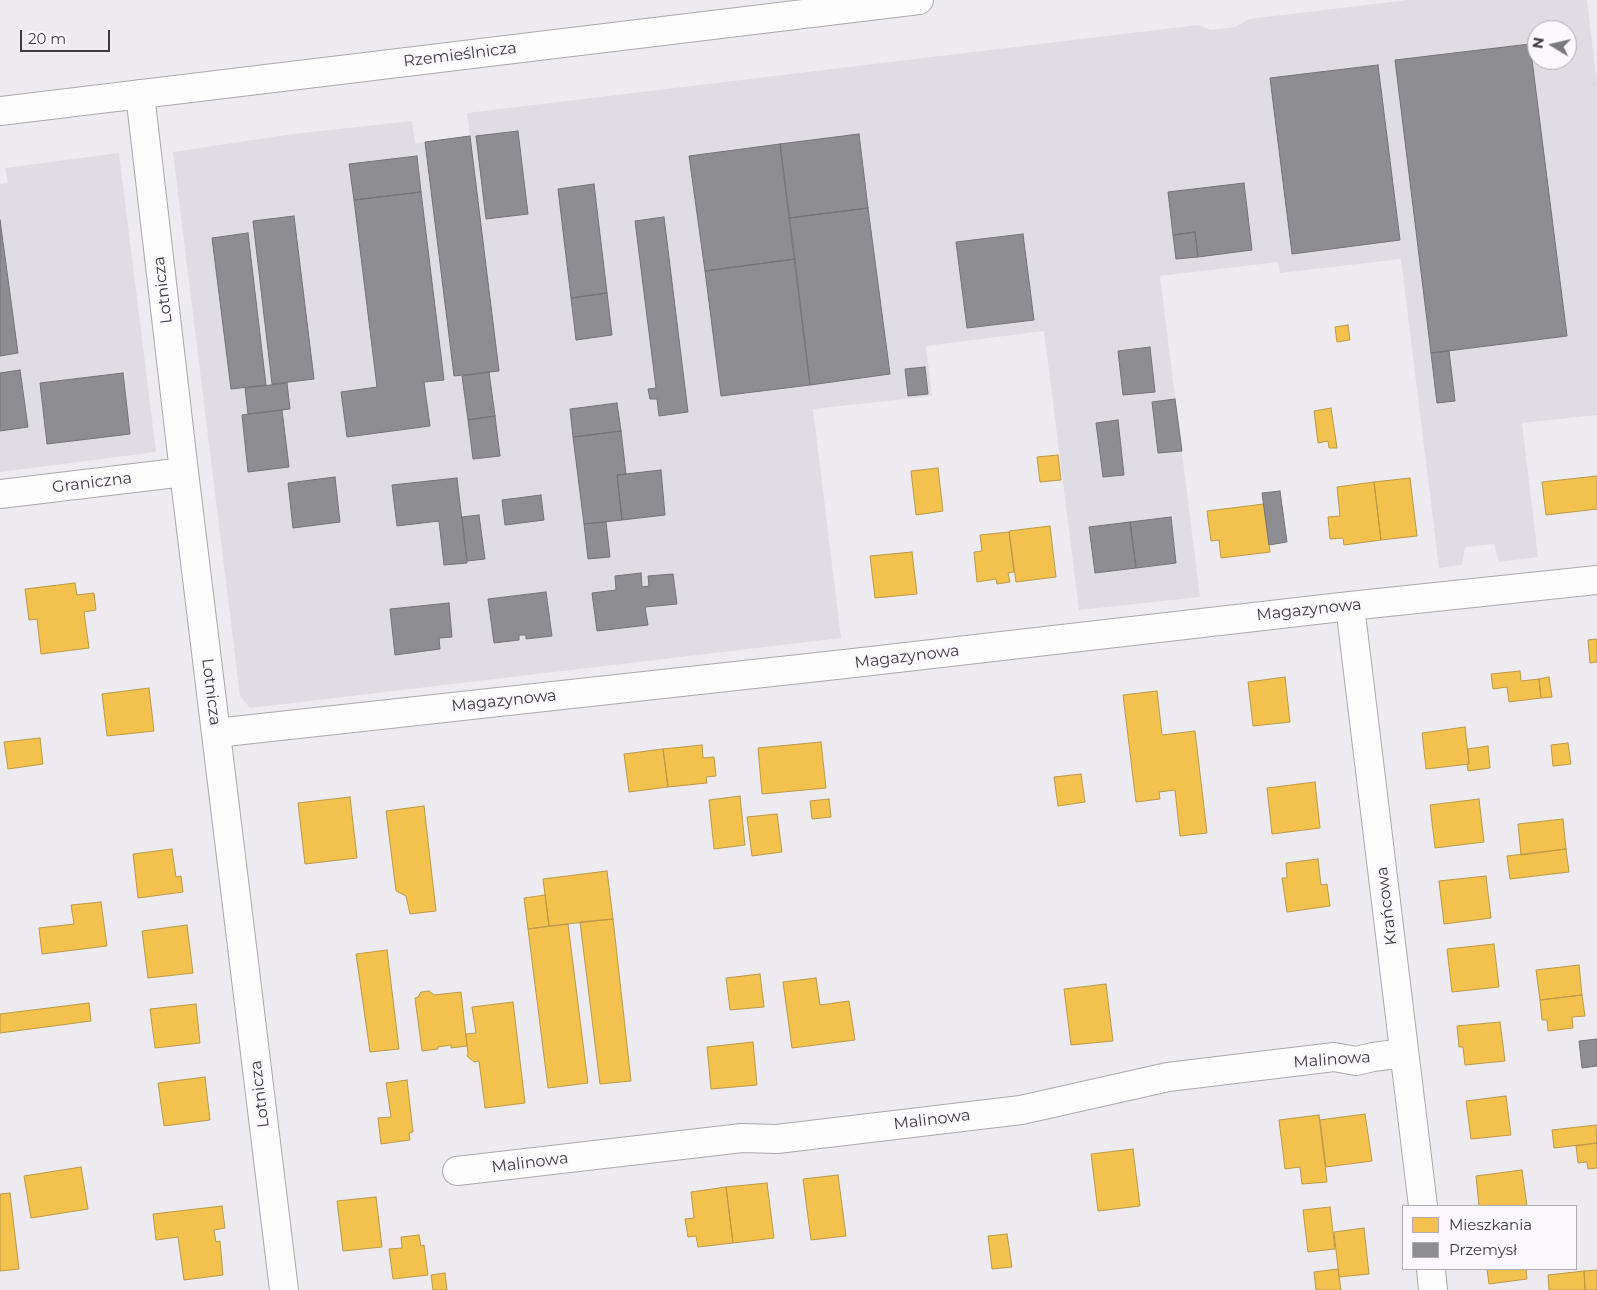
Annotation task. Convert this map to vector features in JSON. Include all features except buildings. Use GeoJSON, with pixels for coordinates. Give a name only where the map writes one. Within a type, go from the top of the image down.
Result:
{"type":"FeatureCollection","features":[{"type":"Feature","properties":{"kind":"street","name":"Rzemieślnicza"},"geometry":{"type":"LineString","coordinates":[[0,111],[919,0]]}},
{"type":"Feature","properties":{"kind":"street","name":"Lotnicza"},"geometry":{"type":"LineString","coordinates":[[140,94],[184,472],[284,1290]]}},
{"type":"Feature","properties":{"kind":"street","name":"Graniczna"},"geometry":{"type":"LineString","coordinates":[[0,494],[184,472]]}},
{"type":"Feature","properties":{"kind":"street","name":"Magazynowa"},"geometry":{"type":"LineString","coordinates":[[216,733],[1597,580]]}},
{"type":"Feature","properties":{"kind":"street","name":"Krańcowa"},"geometry":{"type":"LineString","coordinates":[[1350,606],[1423,1205]]}},
{"type":"Feature","properties":{"kind":"street","name":"Malinowa"},"geometry":{"type":"LineString","coordinates":[[457,1172],[742,1138],[777,1139],[1011,1111],[1168,1078],[1334,1057],[1356,1061],[1404,1053]]}},
{"type":"Feature","properties":{"kind":"street"},"geometry":{"type":"LineString","coordinates":[[1430,1270],[1433,1290]]}},
{"type":"Feature","properties":{"kind":"shaded area"},"geometry":{"type":"Polygon","coordinates":[[[1408,0],[1587,0],[1597,84],[1597,415],[1522,423],[1538,557],[1499,562],[1494,544],[1465,547],[1462,565],[1439,568],[1401,259],[1280,273],[1278,262],[1160,276],[1200,597],[1079,610],[1044,331],[926,346],[932,396],[813,409],[841,638],[250,708],[240,696],[173,152],[293,134],[412,121],[415,143],[470,136],[467,113],[1198,25],[1211,30],[1235,27],[1249,19],[1408,0]]]}},
{"type":"Feature","properties":{"kind":"shaded area"},"geometry":{"type":"Polygon","coordinates":[[[119,153],[156,452],[0,472],[0,184],[8,183],[5,168],[119,153]]]}}]}
